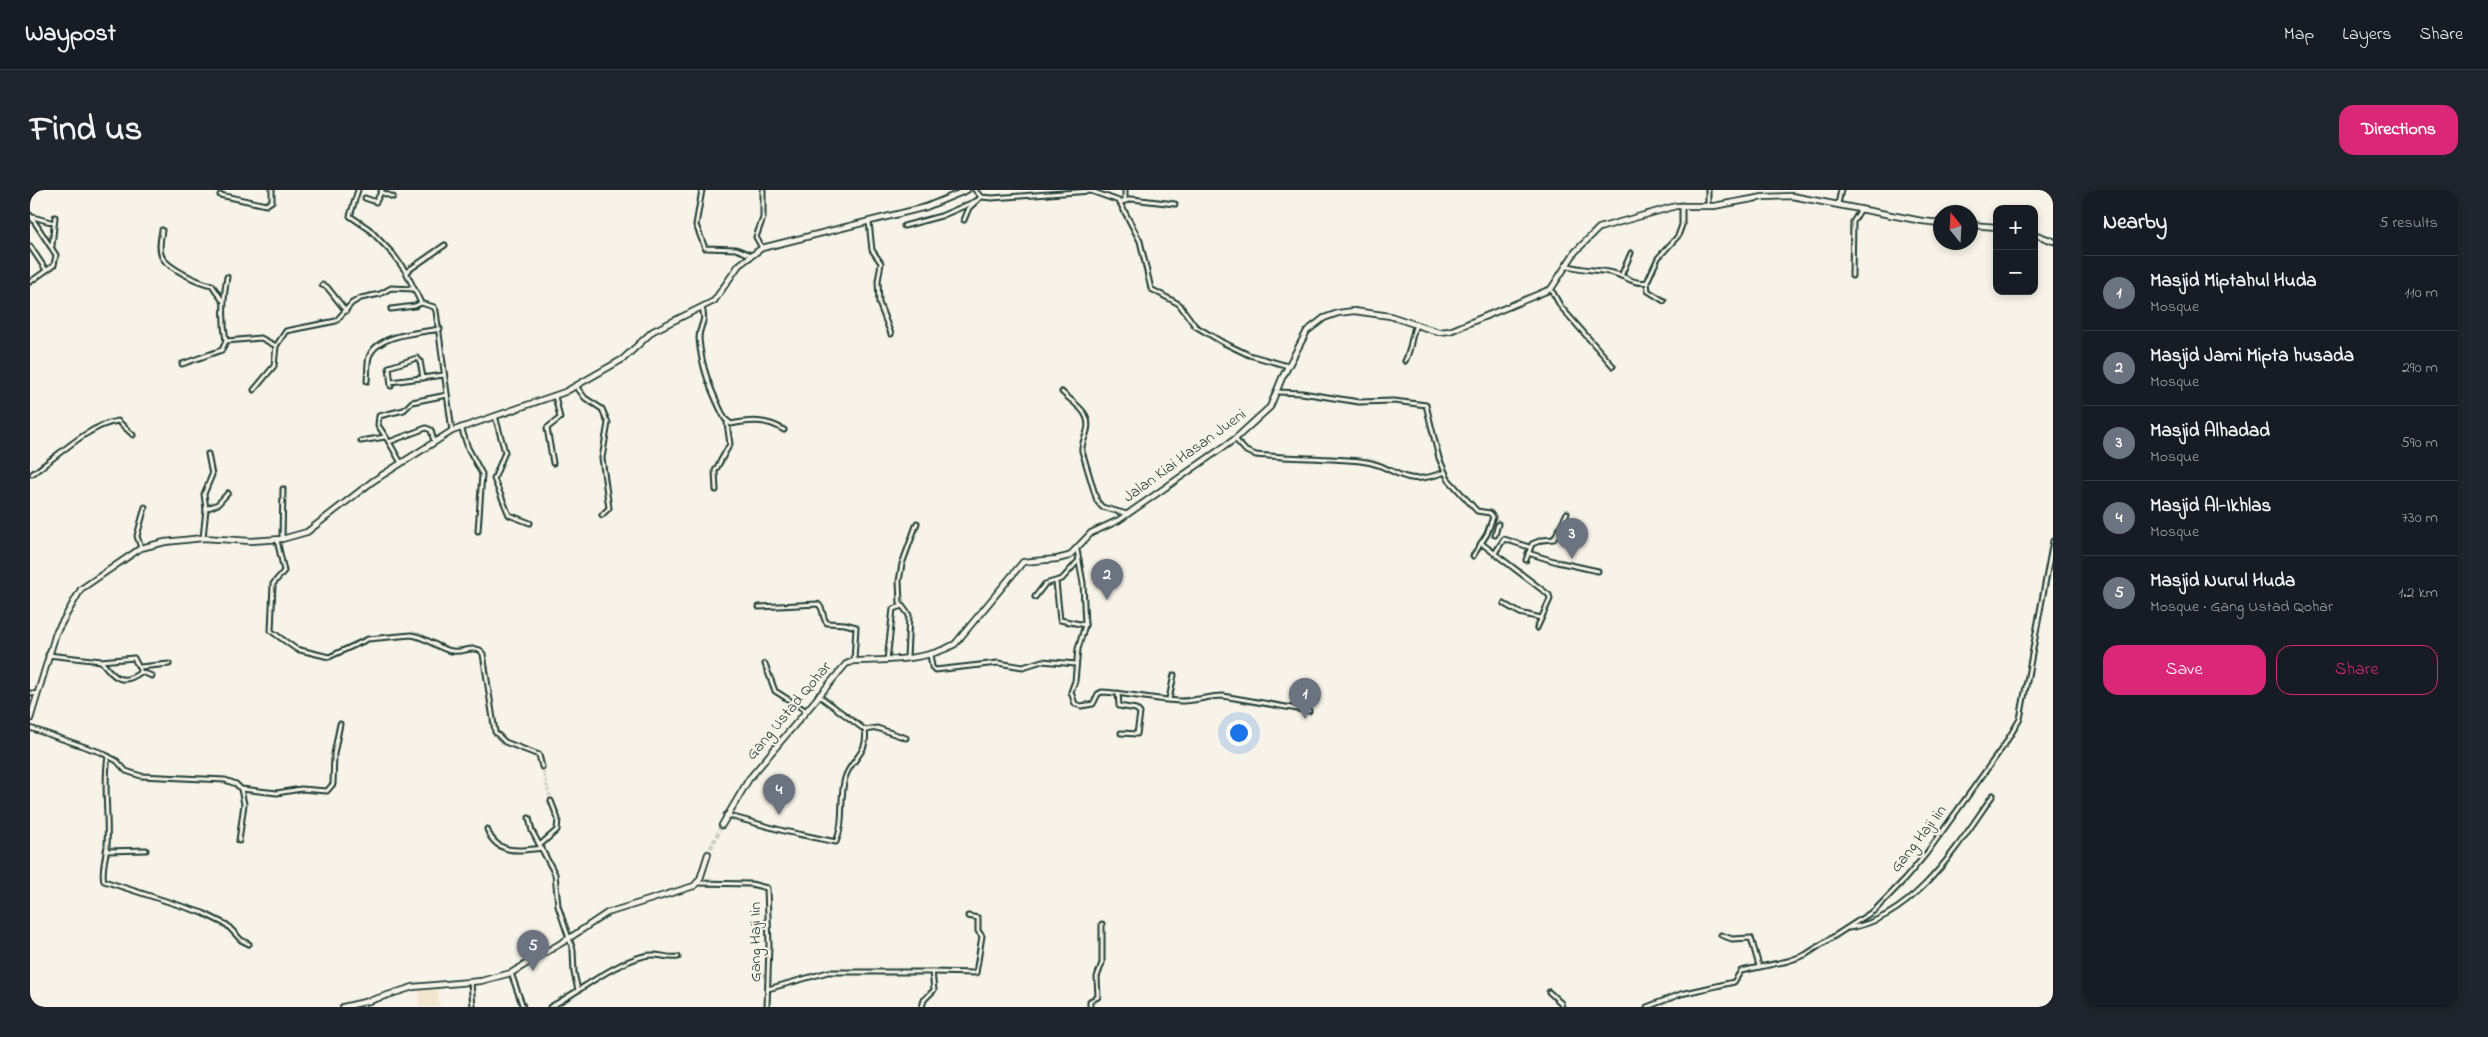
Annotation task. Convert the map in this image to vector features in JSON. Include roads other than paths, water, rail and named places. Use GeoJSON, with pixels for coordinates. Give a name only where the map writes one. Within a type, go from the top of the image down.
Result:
{"type":"FeatureCollection","features":[{"type":"Feature","properties":{"kind":"street"},"geometry":{"type":"LineString","coordinates":[[220,195],[266,205],[272,201],[272,190]]}},
{"type":"Feature","properties":{"kind":"street"},"geometry":{"type":"LineString","coordinates":[[358,190],[350,216],[383,242],[406,272],[421,302],[436,309],[452,431]]}},
{"type":"Feature","properties":{"kind":"street"},"geometry":{"type":"LineString","coordinates":[[702,190],[696,226],[705,248],[709,250],[736,249],[751,255]]}},
{"type":"Feature","properties":{"kind":"street"},"geometry":{"type":"LineString","coordinates":[[762,248],[756,237],[763,218],[763,190]]}},
{"type":"Feature","properties":{"kind":"street"},"geometry":{"type":"LineString","coordinates":[[30,719],[48,654],[59,626],[80,589],[140,547],[203,536],[251,541],[280,539],[307,532],[401,462],[452,431],[463,431],[495,416],[555,396],[576,386],[630,354],[653,331],[702,308],[716,299],[736,269],[762,248],[936,204],[967,190]]}},
{"type":"Feature","properties":{"kind":"street"},"geometry":{"type":"LineString","coordinates":[[975,190],[981,198]]}},
{"type":"Feature","properties":{"kind":"street"},"geometry":{"type":"LineString","coordinates":[[1125,190],[1123,201],[1142,244],[1148,283],[1151,289],[1179,304],[1195,326],[1222,342],[1249,355],[1288,366]]}},
{"type":"Feature","properties":{"kind":"street"},"geometry":{"type":"LineString","coordinates":[[1708,190],[1708,206]]}},
{"type":"Feature","properties":{"kind":"street"},"geometry":{"type":"LineString","coordinates":[[1838,204],[1841,190]]}},
{"type":"Feature","properties":{"kind":"street"},"geometry":{"type":"LineString","coordinates":[[366,198],[376,202],[382,191],[393,197]]}},
{"type":"Feature","properties":{"kind":"street"},"geometry":{"type":"LineString","coordinates":[[904,226],[942,216],[981,198],[1091,191],[1123,201],[1136,199],[1153,203],[1175,204]]}},
{"type":"Feature","properties":{"kind":"street"},"geometry":{"type":"LineString","coordinates":[[1612,366],[1561,308],[1551,289],[1586,239],[1599,228],[1682,205],[1708,206],[1781,196],[1838,204],[1933,222]]}},
{"type":"Feature","properties":{"kind":"street"},"geometry":{"type":"LineString","coordinates":[[964,220],[966,213],[976,201]]}},
{"type":"Feature","properties":{"kind":"street"},"geometry":{"type":"LineString","coordinates":[[1664,301],[1649,292],[1647,282],[1658,258],[1678,236],[1682,224],[1682,205]]}},
{"type":"Feature","properties":{"kind":"street"},"geometry":{"type":"LineString","coordinates":[[1852,276],[1854,222],[1861,208]]}},
{"type":"Feature","properties":{"kind":"street"},"geometry":{"type":"LineString","coordinates":[[31,216],[54,223]]}},
{"type":"Feature","properties":{"kind":"street"},"geometry":{"type":"LineString","coordinates":[[31,216],[56,253],[56,262],[31,279]]}},
{"type":"Feature","properties":{"kind":"street"},"geometry":{"type":"LineString","coordinates":[[52,246],[55,217]]}},
{"type":"Feature","properties":{"kind":"street"},"geometry":{"type":"LineString","coordinates":[[869,222],[872,250],[881,263],[878,281],[879,303],[891,334]]}},
{"type":"Feature","properties":{"kind":"street"},"geometry":{"type":"LineString","coordinates":[[1978,226],[1993,227]]}},
{"type":"Feature","properties":{"kind":"street"},"geometry":{"type":"LineString","coordinates":[[162,230],[160,246],[162,256],[170,266],[198,282],[212,285],[222,300]]}},
{"type":"Feature","properties":{"kind":"street"},"geometry":{"type":"LineString","coordinates":[[2038,235],[2053,241]]}},
{"type":"Feature","properties":{"kind":"street"},"geometry":{"type":"LineString","coordinates":[[406,272],[445,245]]}},
{"type":"Feature","properties":{"kind":"street"},"geometry":{"type":"LineString","coordinates":[[30,246],[46,270]]}},
{"type":"Feature","properties":{"kind":"street"},"geometry":{"type":"LineString","coordinates":[[1621,276],[1631,253]]}},
{"type":"Feature","properties":{"kind":"street"},"geometry":{"type":"LineString","coordinates":[[1566,265],[1579,270],[1598,271],[1621,276],[1635,283],[1647,282]]}},
{"type":"Feature","properties":{"kind":"street"},"geometry":{"type":"LineString","coordinates":[[182,364],[222,350],[226,341],[222,300],[227,277]]}},
{"type":"Feature","properties":{"kind":"street"},"geometry":{"type":"LineString","coordinates":[[322,285],[327,287],[346,311]]}},
{"type":"Feature","properties":{"kind":"street"},"geometry":{"type":"LineString","coordinates":[[254,390],[274,366],[276,346],[290,329],[305,329],[315,325],[332,323],[340,319],[356,300],[380,294],[392,288],[415,289]]}},
{"type":"Feature","properties":{"kind":"street","name":"Jalan Kiai Hasan Jueni"},"geometry":{"type":"LineString","coordinates":[[1119,520],[1235,439],[1270,407],[1288,366],[1311,326],[1338,313],[1354,311],[1390,316],[1438,332],[1450,331],[1551,289]]}},
{"type":"Feature","properties":{"kind":"street"},"geometry":{"type":"LineString","coordinates":[[391,309],[415,306],[421,302]]}},
{"type":"Feature","properties":{"kind":"street"},"geometry":{"type":"LineString","coordinates":[[702,308],[705,319],[700,334],[702,364],[707,380],[727,422],[730,444],[715,471],[716,490]]}},
{"type":"Feature","properties":{"kind":"street"},"geometry":{"type":"LineString","coordinates":[[1405,362],[1411,350],[1411,336],[1416,325]]}},
{"type":"Feature","properties":{"kind":"street"},"geometry":{"type":"LineString","coordinates":[[368,381],[369,358],[377,347],[393,338],[440,329]]}},
{"type":"Feature","properties":{"kind":"street"},"geometry":{"type":"LineString","coordinates":[[226,341],[261,338],[276,346]]}},
{"type":"Feature","properties":{"kind":"street"},"geometry":{"type":"LineString","coordinates":[[423,378],[420,361],[416,358],[391,365],[389,369],[391,384],[444,375]]}},
{"type":"Feature","properties":{"kind":"street"},"geometry":{"type":"LineString","coordinates":[[576,386],[586,398],[602,409],[608,423],[602,458],[609,508],[602,515]]}},
{"type":"Feature","properties":{"kind":"street"},"geometry":{"type":"LineString","coordinates":[[1062,392],[1082,409],[1086,417],[1087,431],[1082,443],[1082,451],[1097,501],[1102,507],[1127,514]]}},
{"type":"Feature","properties":{"kind":"street"},"geometry":{"type":"LineString","coordinates":[[1277,392],[1302,393],[1359,402],[1394,401],[1424,404],[1428,408],[1438,458],[1454,488],[1476,511],[1492,515],[1492,522],[1482,543],[1473,556]]}},
{"type":"Feature","properties":{"kind":"street"},"geometry":{"type":"LineString","coordinates":[[401,462],[384,436],[377,421],[380,416],[404,410],[412,402],[447,395]]}},
{"type":"Feature","properties":{"kind":"street"},"geometry":{"type":"LineString","coordinates":[[553,463],[547,428],[560,418],[555,396]]}},
{"type":"Feature","properties":{"kind":"street"},"geometry":{"type":"LineString","coordinates":[[495,416],[504,452],[494,479],[510,515],[530,524]]}},
{"type":"Feature","properties":{"kind":"street"},"geometry":{"type":"LineString","coordinates":[[32,474],[63,449],[108,422],[118,421],[133,435]]}},
{"type":"Feature","properties":{"kind":"street"},"geometry":{"type":"LineString","coordinates":[[727,422],[731,424],[746,421],[768,422],[784,430]]}},
{"type":"Feature","properties":{"kind":"street"},"geometry":{"type":"LineString","coordinates":[[389,442],[426,428],[431,430],[434,442]]}},
{"type":"Feature","properties":{"kind":"street"},"geometry":{"type":"LineString","coordinates":[[463,431],[482,474],[478,531]]}},
{"type":"Feature","properties":{"kind":"street"},"geometry":{"type":"LineString","coordinates":[[361,441],[384,436]]}},
{"type":"Feature","properties":{"kind":"street"},"geometry":{"type":"LineString","coordinates":[[1235,439],[1246,451],[1256,455],[1369,462],[1400,476],[1413,479],[1445,472]]}},
{"type":"Feature","properties":{"kind":"street"},"geometry":{"type":"LineString","coordinates":[[203,536],[206,509],[204,494],[212,476],[208,454]]}},
{"type":"Feature","properties":{"kind":"street"},"geometry":{"type":"LineString","coordinates":[[283,489],[280,539],[284,570],[272,584],[270,631],[296,648],[330,658],[368,639],[411,635],[450,651],[459,652],[473,648],[480,650],[483,656],[495,732],[505,742],[539,755],[542,767]]}},
{"type":"Feature","properties":{"kind":"street"},"geometry":{"type":"LineString","coordinates":[[206,509],[218,504],[228,494]]}},
{"type":"Feature","properties":{"kind":"street"},"geometry":{"type":"LineString","coordinates":[[140,547],[137,539],[145,507]]}},
{"type":"Feature","properties":{"kind":"street"},"geometry":{"type":"LineString","coordinates":[[1526,560],[1530,547],[1542,540],[1554,539],[1567,513]]}},
{"type":"Feature","properties":{"kind":"street","name":"Gang Ustad Qohar"},"geometry":{"type":"LineString","coordinates":[[722,825],[726,814],[749,779],[839,670],[854,661],[908,658],[930,654],[950,647],[958,641],[1023,562],[1064,558],[1077,550],[1091,533],[1119,520]]}},
{"type":"Feature","properties":{"kind":"street"},"geometry":{"type":"LineString","coordinates":[[1492,522],[1499,524],[1495,535]]}},
{"type":"Feature","properties":{"kind":"street"},"geometry":{"type":"LineString","coordinates":[[908,658],[910,615],[902,606],[898,588],[900,574],[917,523]]}},
{"type":"Feature","properties":{"kind":"street"},"geometry":{"type":"LineString","coordinates":[[1495,553],[1504,538],[1530,547]]}},
{"type":"Feature","properties":{"kind":"street","name":"Gang Haji Iin"},"geometry":{"type":"LineString","coordinates":[[1647,1007],[1681,994],[1734,982],[1739,971],[1796,959],[1875,910],[1905,880],[2005,744],[2020,719],[2053,541]]}},
{"type":"Feature","properties":{"kind":"street"},"geometry":{"type":"LineString","coordinates":[[1482,543],[1534,585],[1548,593],[1550,599],[1537,628]]}},
{"type":"Feature","properties":{"kind":"street"},"geometry":{"type":"LineString","coordinates":[[1077,550],[1085,625],[1078,650],[1071,696],[1075,704],[1081,706],[1093,704],[1100,692],[1186,700],[1209,696],[1223,696],[1309,711]]}},
{"type":"Feature","properties":{"kind":"street"},"geometry":{"type":"LineString","coordinates":[[1528,553],[1598,571]]}},
{"type":"Feature","properties":{"kind":"street"},"geometry":{"type":"LineString","coordinates":[[1035,597],[1044,585],[1056,582],[1067,574],[1079,560]]}},
{"type":"Feature","properties":{"kind":"street"},"geometry":{"type":"LineString","coordinates":[[1056,582],[1060,620],[1085,625]]}},
{"type":"Feature","properties":{"kind":"street"},"geometry":{"type":"LineString","coordinates":[[759,607],[818,604],[823,608],[824,618],[827,623],[856,627],[854,661]]}},
{"type":"Feature","properties":{"kind":"street"},"geometry":{"type":"LineString","coordinates":[[1504,604],[1520,612],[1541,618]]}},
{"type":"Feature","properties":{"kind":"street"},"geometry":{"type":"LineString","coordinates":[[887,660],[893,609],[902,606]]}},
{"type":"Feature","properties":{"kind":"street"},"geometry":{"type":"LineString","coordinates":[[48,654],[101,661],[132,658],[140,667],[141,672]]}},
{"type":"Feature","properties":{"kind":"street"},"geometry":{"type":"LineString","coordinates":[[930,654],[932,667],[935,670],[998,663],[1023,666],[1042,661],[1076,664]]}},
{"type":"Feature","properties":{"kind":"street"},"geometry":{"type":"LineString","coordinates":[[101,661],[113,675],[123,680],[130,679],[141,672]]}},
{"type":"Feature","properties":{"kind":"street"},"geometry":{"type":"LineString","coordinates":[[140,667],[169,664]]}},
{"type":"Feature","properties":{"kind":"street"},"geometry":{"type":"LineString","coordinates":[[765,664],[775,691],[806,710]]}},
{"type":"Feature","properties":{"kind":"street"},"geometry":{"type":"LineString","coordinates":[[141,672],[152,676]]}},
{"type":"Feature","properties":{"kind":"street"},"geometry":{"type":"LineString","coordinates":[[1169,699],[1174,674]]}},
{"type":"Feature","properties":{"kind":"street"},"geometry":{"type":"LineString","coordinates":[[30,693],[37,694]]}},
{"type":"Feature","properties":{"kind":"street"},"geometry":{"type":"LineString","coordinates":[[1118,693],[1119,706],[1136,709],[1140,713],[1137,734],[1121,733]]}},
{"type":"Feature","properties":{"kind":"street"},"geometry":{"type":"LineString","coordinates":[[818,695],[865,730],[878,728],[906,738]]}},
{"type":"Feature","properties":{"kind":"street"},"geometry":{"type":"LineString","coordinates":[[241,789],[277,792],[301,789],[327,791],[333,784],[334,754],[340,724]]}},
{"type":"Feature","properties":{"kind":"street"},"geometry":{"type":"LineString","coordinates":[[30,728],[108,756],[117,761],[126,771],[141,776],[225,780],[236,784],[241,789],[244,804],[239,841]]}},
{"type":"Feature","properties":{"kind":"street"},"geometry":{"type":"LineString","coordinates":[[726,814],[784,831],[836,842],[842,823],[842,794],[845,776],[864,750],[865,730]]}},
{"type":"Feature","properties":{"kind":"street"},"geometry":{"type":"LineString","coordinates":[[108,756],[105,772],[106,851],[103,876],[106,882],[203,913],[227,925],[241,940],[249,944]]}},
{"type":"Feature","properties":{"kind":"street"},"geometry":{"type":"LineString","coordinates":[[1846,929],[1860,927],[1896,908],[1929,882],[1993,795]]}},
{"type":"Feature","properties":{"kind":"street"},"geometry":{"type":"LineString","coordinates":[[487,829],[492,840],[504,849],[521,851],[541,846],[557,830],[558,819],[551,801]]}},
{"type":"Feature","properties":{"kind":"street"},"geometry":{"type":"LineString","coordinates":[[529,818],[532,831],[556,878],[558,906],[573,950],[574,973],[578,990]]}},
{"type":"Feature","properties":{"kind":"street"},"geometry":{"type":"LineString","coordinates":[[106,851],[146,850]]}},
{"type":"Feature","properties":{"kind":"street"},"geometry":{"type":"LineString","coordinates":[[343,1007],[370,1001],[413,987],[472,982],[511,973],[607,913],[680,891],[697,883],[708,854]]}},
{"type":"Feature","properties":{"kind":"street","name":"Gang Haji Iin"},"geometry":{"type":"LineString","coordinates":[[697,883],[752,884],[767,888],[768,1007]]}},
{"type":"Feature","properties":{"kind":"street"},"geometry":{"type":"LineString","coordinates":[[768,989],[828,972],[976,973],[982,936],[978,931],[978,918],[968,916]]}},
{"type":"Feature","properties":{"kind":"street"},"geometry":{"type":"LineString","coordinates":[[1090,1007],[1090,1001],[1098,997],[1097,977],[1102,963],[1102,924]]}},
{"type":"Feature","properties":{"kind":"street"},"geometry":{"type":"LineString","coordinates":[[1721,935],[1730,939],[1751,938],[1759,966]]}},
{"type":"Feature","properties":{"kind":"street"},"geometry":{"type":"LineString","coordinates":[[550,1007],[610,971],[641,956],[655,954],[671,958],[678,957]]}},
{"type":"Feature","properties":{"kind":"street"},"geometry":{"type":"LineString","coordinates":[[922,1007],[924,1000],[934,990],[932,972]]}},
{"type":"Feature","properties":{"kind":"street"},"geometry":{"type":"LineString","coordinates":[[511,973],[522,1007]]}},
{"type":"Feature","properties":{"kind":"street"},"geometry":{"type":"LineString","coordinates":[[472,982],[473,1007]]}},
{"type":"Feature","properties":{"kind":"street"},"geometry":{"type":"LineString","coordinates":[[1549,992],[1561,1003],[1562,1007]]}},
{"type":"Feature","properties":{"kind":"tunnel"},"geometry":{"type":"LineString","coordinates":[[542,767],[551,801]]}},
{"type":"Feature","properties":{"kind":"tunnel"},"geometry":{"type":"LineString","coordinates":[[708,854],[722,825]]}},
{"type":"Feature","properties":{"kind":"place","name":"Masjid Alhadad"},"geometry":{"type":"Point","coordinates":[1572,559]}},
{"type":"Feature","properties":{"kind":"place","name":"Masjid Jami Mipta husada"},"geometry":{"type":"Point","coordinates":[1107,600]}},
{"type":"Feature","properties":{"kind":"place","name":"Masjid Miptahul Huda"},"geometry":{"type":"Point","coordinates":[1305,719]}},
{"type":"Feature","properties":{"kind":"place","name":"Masjid Al-Ikhlas"},"geometry":{"type":"Point","coordinates":[779,815]}},
{"type":"Feature","properties":{"kind":"place","name":"Masjid Nurul Huda"},"geometry":{"type":"Point","coordinates":[533,971]}}]}
